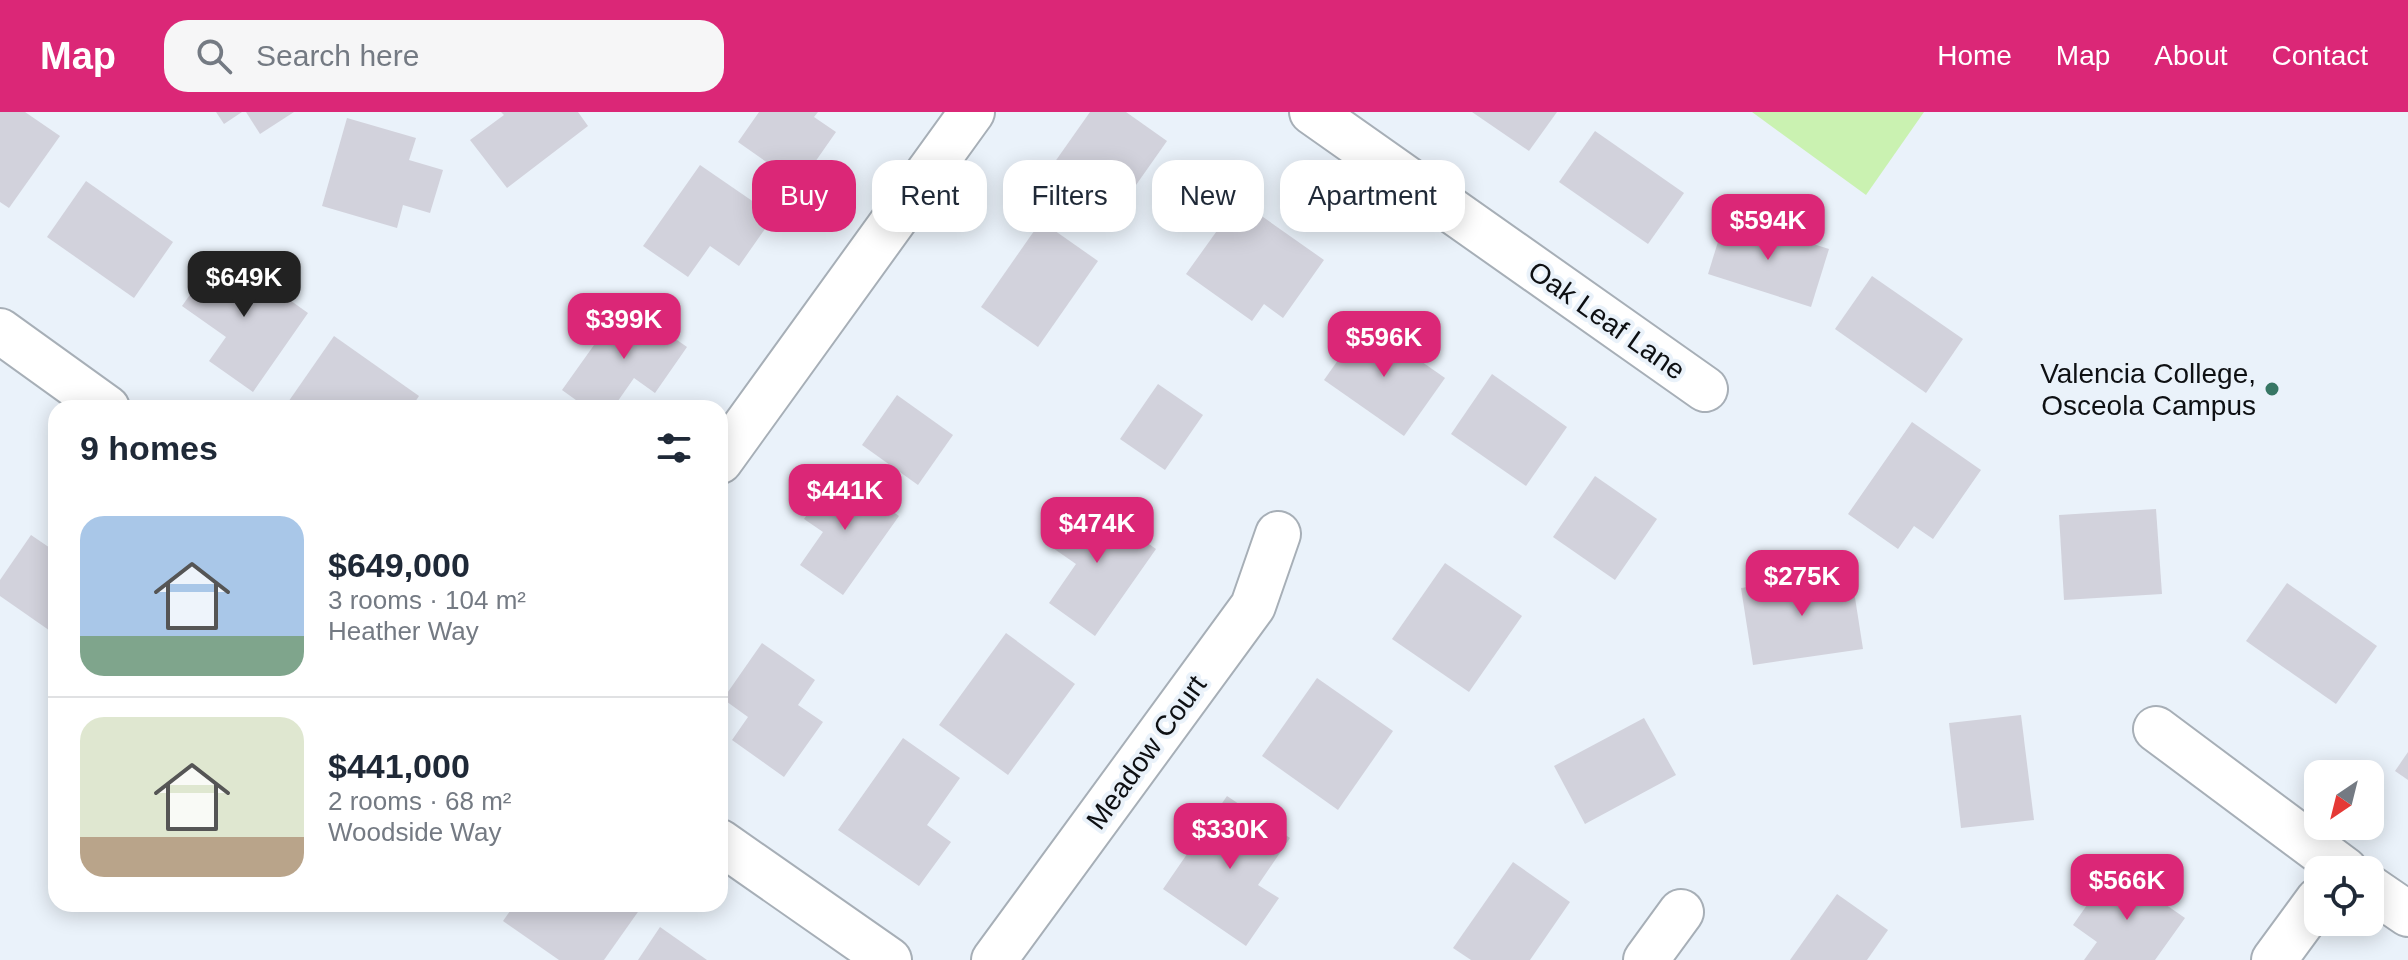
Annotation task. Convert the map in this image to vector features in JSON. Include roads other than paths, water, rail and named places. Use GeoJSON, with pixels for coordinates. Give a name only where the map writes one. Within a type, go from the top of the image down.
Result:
{"type":"FeatureCollection","features":[{"type":"Feature","properties":{"kind":"street"},"geometry":{"type":"LineString","coordinates":[[728,450],[972,112]]}},
{"type":"Feature","properties":{"kind":"street","name":"Oak Leaf Lane"},"geometry":{"type":"LineString","coordinates":[[1312,112],[1705,389]]}},
{"type":"Feature","properties":{"kind":"street"},"geometry":{"type":"LineString","coordinates":[[0,331],[96,400]]}},
{"type":"Feature","properties":{"kind":"street","name":"Meadow Court"},"geometry":{"type":"LineString","coordinates":[[994,960],[1253,606],[1278,534]]}},
{"type":"Feature","properties":{"kind":"street"},"geometry":{"type":"LineString","coordinates":[[2156,729],[2314,856]]}},
{"type":"Feature","properties":{"kind":"street"},"geometry":{"type":"LineString","coordinates":[[728,848],[889,960]]}},
{"type":"Feature","properties":{"kind":"street"},"geometry":{"type":"LineString","coordinates":[[2384,901],[2408,914]]}},
{"type":"Feature","properties":{"kind":"street"},"geometry":{"type":"LineString","coordinates":[[1646,960],[1681,912]]}},
{"type":"Feature","properties":{"kind":"street"},"geometry":{"type":"LineString","coordinates":[[2274,960],[2304,925]]}},
{"type":"Feature","properties":{"kind":"place","name":"Valencia College, Osceola Campus"},"geometry":{"type":"Point","coordinates":[2272,389]}}]}
